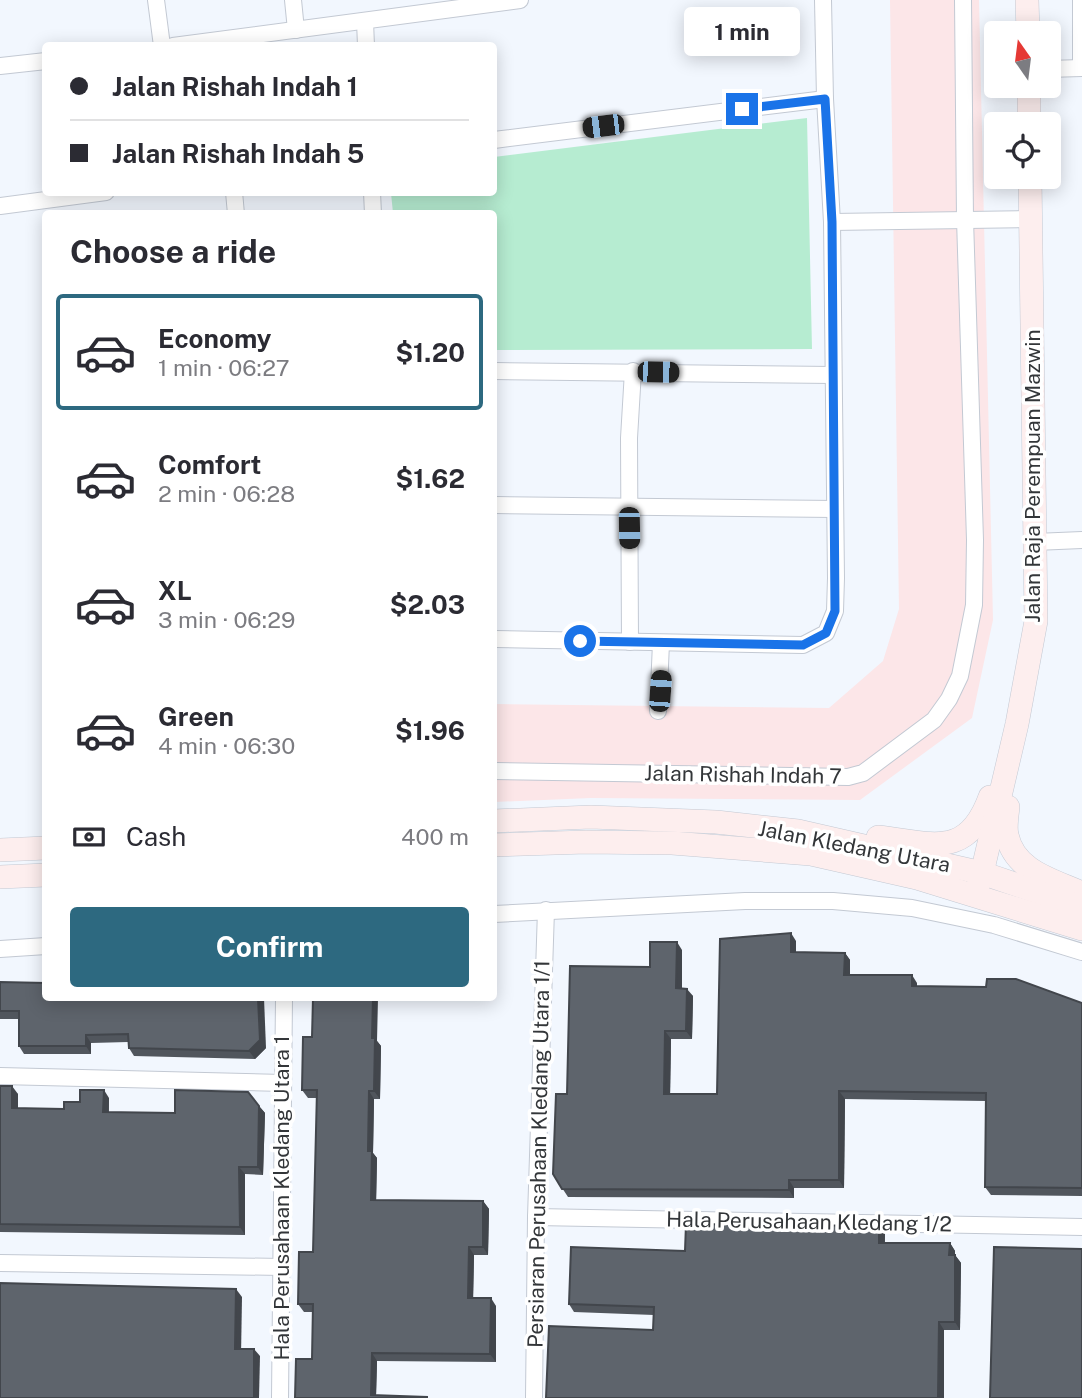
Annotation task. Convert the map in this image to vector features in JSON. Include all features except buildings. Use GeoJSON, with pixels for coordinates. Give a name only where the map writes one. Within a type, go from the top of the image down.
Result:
{"type":"FeatureCollection","features":[{"type":"Feature","properties":{"kind":"main road"},"geometry":{"type":"LineString","coordinates":[[1027,0],[1028,21]]}},
{"type":"Feature","properties":{"kind":"main road","name":"Jalan Raja Perempuan Mazwin"},"geometry":{"type":"LineString","coordinates":[[979,884],[1017,724],[1036,621],[1030,189]]}},
{"type":"Feature","properties":{"kind":"main road"},"geometry":{"type":"LineString","coordinates":[[798,831],[845,833],[938,844],[958,841],[974,830],[987,806],[1017,724]]}},
{"type":"Feature","properties":{"kind":"main road"},"geometry":{"type":"LineString","coordinates":[[1017,724],[1007,807],[1007,834],[1010,845],[1014,855],[1030,870],[1082,893]]}},
{"type":"Feature","properties":{"kind":"main road","name":"Jalan Kledang Utara"},"geometry":{"type":"LineString","coordinates":[[497,821],[591,817],[716,822],[798,831],[979,884],[1082,907]]}},
{"type":"Feature","properties":{"kind":"main road"},"geometry":{"type":"LineString","coordinates":[[4,850],[42,842]]}},
{"type":"Feature","properties":{"kind":"main road","name":"Jalan Kledang Utara"},"geometry":{"type":"LineString","coordinates":[[497,845],[672,843],[811,854],[917,878],[979,884],[1082,929]]}},
{"type":"Feature","properties":{"kind":"main road"},"geometry":{"type":"LineString","coordinates":[[4,850],[42,848]]}},
{"type":"Feature","properties":{"kind":"main road"},"geometry":{"type":"LineString","coordinates":[[0,877],[42,875]]}},
{"type":"Feature","properties":{"kind":"street"},"geometry":{"type":"LineString","coordinates":[[156,0],[161,42]]}},
{"type":"Feature","properties":{"kind":"street"},"geometry":{"type":"LineString","coordinates":[[293,0],[296,30]]}},
{"type":"Feature","properties":{"kind":"street"},"geometry":{"type":"LineString","coordinates":[[228,42],[365,20],[520,0]]}},
{"type":"Feature","properties":{"kind":"street"},"geometry":{"type":"LineString","coordinates":[[497,639],[803,645],[826,633],[835,611],[835,509],[832,222],[823,0]]}},
{"type":"Feature","properties":{"kind":"street","name":"Jalan Rishah Indah 7"},"geometry":{"type":"LineString","coordinates":[[497,771],[848,778],[863,773],[933,720],[949,699],[960,676],[974,604],[975,540],[965,219],[963,0]]}},
{"type":"Feature","properties":{"kind":"street"},"geometry":{"type":"LineString","coordinates":[[1061,69],[1082,68],[1081,0]]}},
{"type":"Feature","properties":{"kind":"street"},"geometry":{"type":"LineString","coordinates":[[365,20],[366,42]]}},
{"type":"Feature","properties":{"kind":"street"},"geometry":{"type":"LineString","coordinates":[[0,66],[42,61]]}},
{"type":"Feature","properties":{"kind":"street"},"geometry":{"type":"LineString","coordinates":[[497,140],[825,99]]}},
{"type":"Feature","properties":{"kind":"street"},"geometry":{"type":"LineString","coordinates":[[0,205],[73,196]]}},
{"type":"Feature","properties":{"kind":"street"},"geometry":{"type":"LineString","coordinates":[[832,222],[1031,219]]}},
{"type":"Feature","properties":{"kind":"street"},"geometry":{"type":"LineString","coordinates":[[497,371],[833,375]]}},
{"type":"Feature","properties":{"kind":"street"},"geometry":{"type":"LineString","coordinates":[[630,642],[629,438],[633,371]]}},
{"type":"Feature","properties":{"kind":"street"},"geometry":{"type":"LineString","coordinates":[[497,505],[835,509]]}},
{"type":"Feature","properties":{"kind":"street"},"geometry":{"type":"LineString","coordinates":[[1035,542],[1082,541]]}},
{"type":"Feature","properties":{"kind":"street"},"geometry":{"type":"LineString","coordinates":[[659,710],[661,643]]}},
{"type":"Feature","properties":{"kind":"street"},"geometry":{"type":"LineString","coordinates":[[497,914],[744,901],[833,901],[912,908],[994,925],[1082,952]]}},
{"type":"Feature","properties":{"kind":"street","name":"Persiaran Perusahaan Kledang Utara 1/1"},"geometry":{"type":"LineString","coordinates":[[534,1398],[536,1217],[546,910]]}},
{"type":"Feature","properties":{"kind":"street"},"geometry":{"type":"LineString","coordinates":[[0,949],[42,946]]}},
{"type":"Feature","properties":{"kind":"street","name":"Hala Perusahaan Kledang Utara 1"},"geometry":{"type":"LineString","coordinates":[[280,1398],[284,1001]]}},
{"type":"Feature","properties":{"kind":"street"},"geometry":{"type":"LineString","coordinates":[[0,1076],[283,1083]]}},
{"type":"Feature","properties":{"kind":"street","name":"Hala Perusahaan Kledang 1/2"},"geometry":{"type":"LineString","coordinates":[[536,1217],[1082,1227]]}},
{"type":"Feature","properties":{"kind":"street"},"geometry":{"type":"LineString","coordinates":[[0,1263],[282,1268]]}},
{"type":"Feature","properties":{"kind":"shaded area"},"geometry":{"type":"Polygon","coordinates":[[[890,0],[979,0],[993,620],[972,718],[860,800],[591,798],[497,802],[497,704],[829,708],[883,661],[899,609],[890,0]]]}},
{"type":"Feature","properties":{"kind":"green space"},"geometry":{"type":"Polygon","coordinates":[[[807,118],[812,349],[497,350],[497,210],[393,210],[391,196],[497,196],[497,157],[807,118]]]}},
{"type":"Feature","properties":{"kind":"route"},"geometry":{"type":"LineString","coordinates":[[580,641],[803,645],[826,633],[835,611],[832,222],[825,99],[742,109]]}}]}
